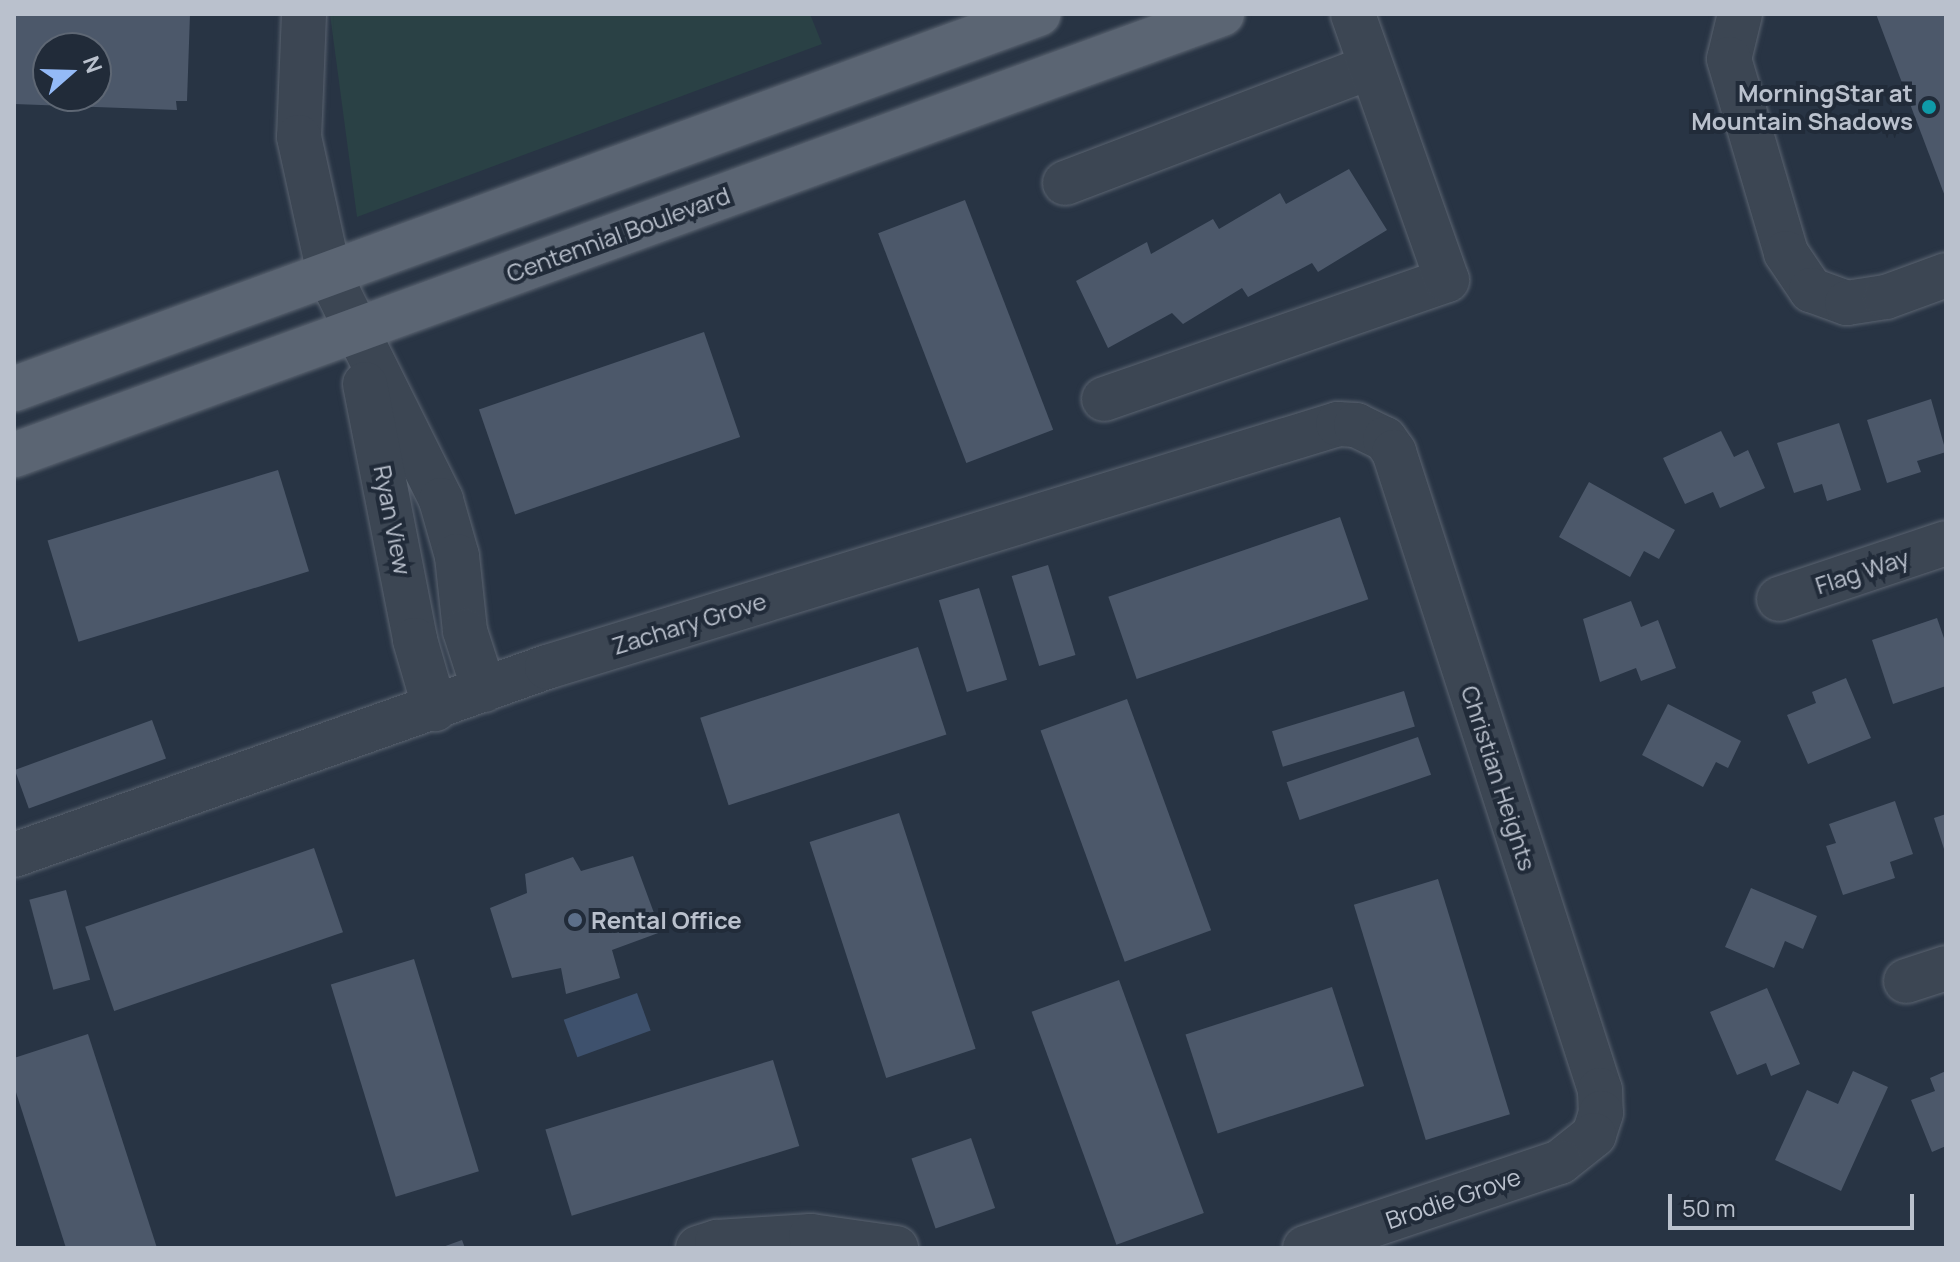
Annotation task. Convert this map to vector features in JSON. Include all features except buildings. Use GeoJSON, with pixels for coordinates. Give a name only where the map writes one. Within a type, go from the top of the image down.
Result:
{"type":"FeatureCollection","features":[{"type":"Feature","properties":{"kind":"main road"},"geometry":{"type":"LineString","coordinates":[[14,389],[1038,14]]}},
{"type":"Feature","properties":{"kind":"main road","name":"Centennial Boulevard"},"geometry":{"type":"LineString","coordinates":[[14,455],[1222,14]]}},
{"type":"Feature","properties":{"kind":"street","name":"Ryan View"},"geometry":{"type":"LineString","coordinates":[[304,14],[299,137],[329,274],[354,331],[441,500],[457,556],[465,631],[484,690]]}},
{"type":"Feature","properties":{"kind":"street"},"geometry":{"type":"LineString","coordinates":[[1104,399],[1447,280],[1353,14]]}},
{"type":"Feature","properties":{"kind":"street"},"geometry":{"type":"LineString","coordinates":[[1740,14],[1729,59],[1786,253],[1811,290],[1847,303],[1886,297],[1946,275]]}},
{"type":"Feature","properties":{"kind":"street"},"geometry":{"type":"LineString","coordinates":[[1065,183],[1371,67]]}},
{"type":"Feature","properties":{"kind":"street","name":"Ryan View"},"geometry":{"type":"LineString","coordinates":[[354,331],[415,640],[435,709]]}},
{"type":"Feature","properties":{"kind":"street","name":"Zachary Grove"},"geometry":{"type":"LineString","coordinates":[[14,855],[484,690],[1338,424],[1372,430]]}},
{"type":"Feature","properties":{"kind":"street","name":"Christian Heights"},"geometry":{"type":"LineString","coordinates":[[1372,430],[1394,452],[1600,1090],[1594,1135]]}},
{"type":"Feature","properties":{"kind":"street","name":"Flag Way"},"geometry":{"type":"LineString","coordinates":[[1779,599],[1946,543]]}},
{"type":"Feature","properties":{"kind":"street","name":"Brodie Grove"},"geometry":{"type":"LineString","coordinates":[[1305,1248],[1560,1162],[1594,1135]]}},
{"type":"Feature","properties":{"kind":"street"},"geometry":{"type":"LineString","coordinates":[[698,1248],[717,1242],[811,1236],[896,1248]]}},
{"type":"Feature","properties":{"kind":"green space"},"geometry":{"type":"Polygon","coordinates":[[[330,14],[810,14],[822,44],[357,217],[330,14]]]}},
{"type":"Feature","properties":{"kind":"water"},"geometry":{"type":"Polygon","coordinates":[[[637,993],[651,1031],[577,1057],[564,1020],[637,993]]]}},
{"type":"Feature","properties":{"kind":"place","name":"MorningStar at Mountain Shadows"},"geometry":{"type":"Point","coordinates":[1929,107]}},
{"type":"Feature","properties":{"kind":"place","name":"Rental Office"},"geometry":{"type":"Point","coordinates":[575,920]}}]}
